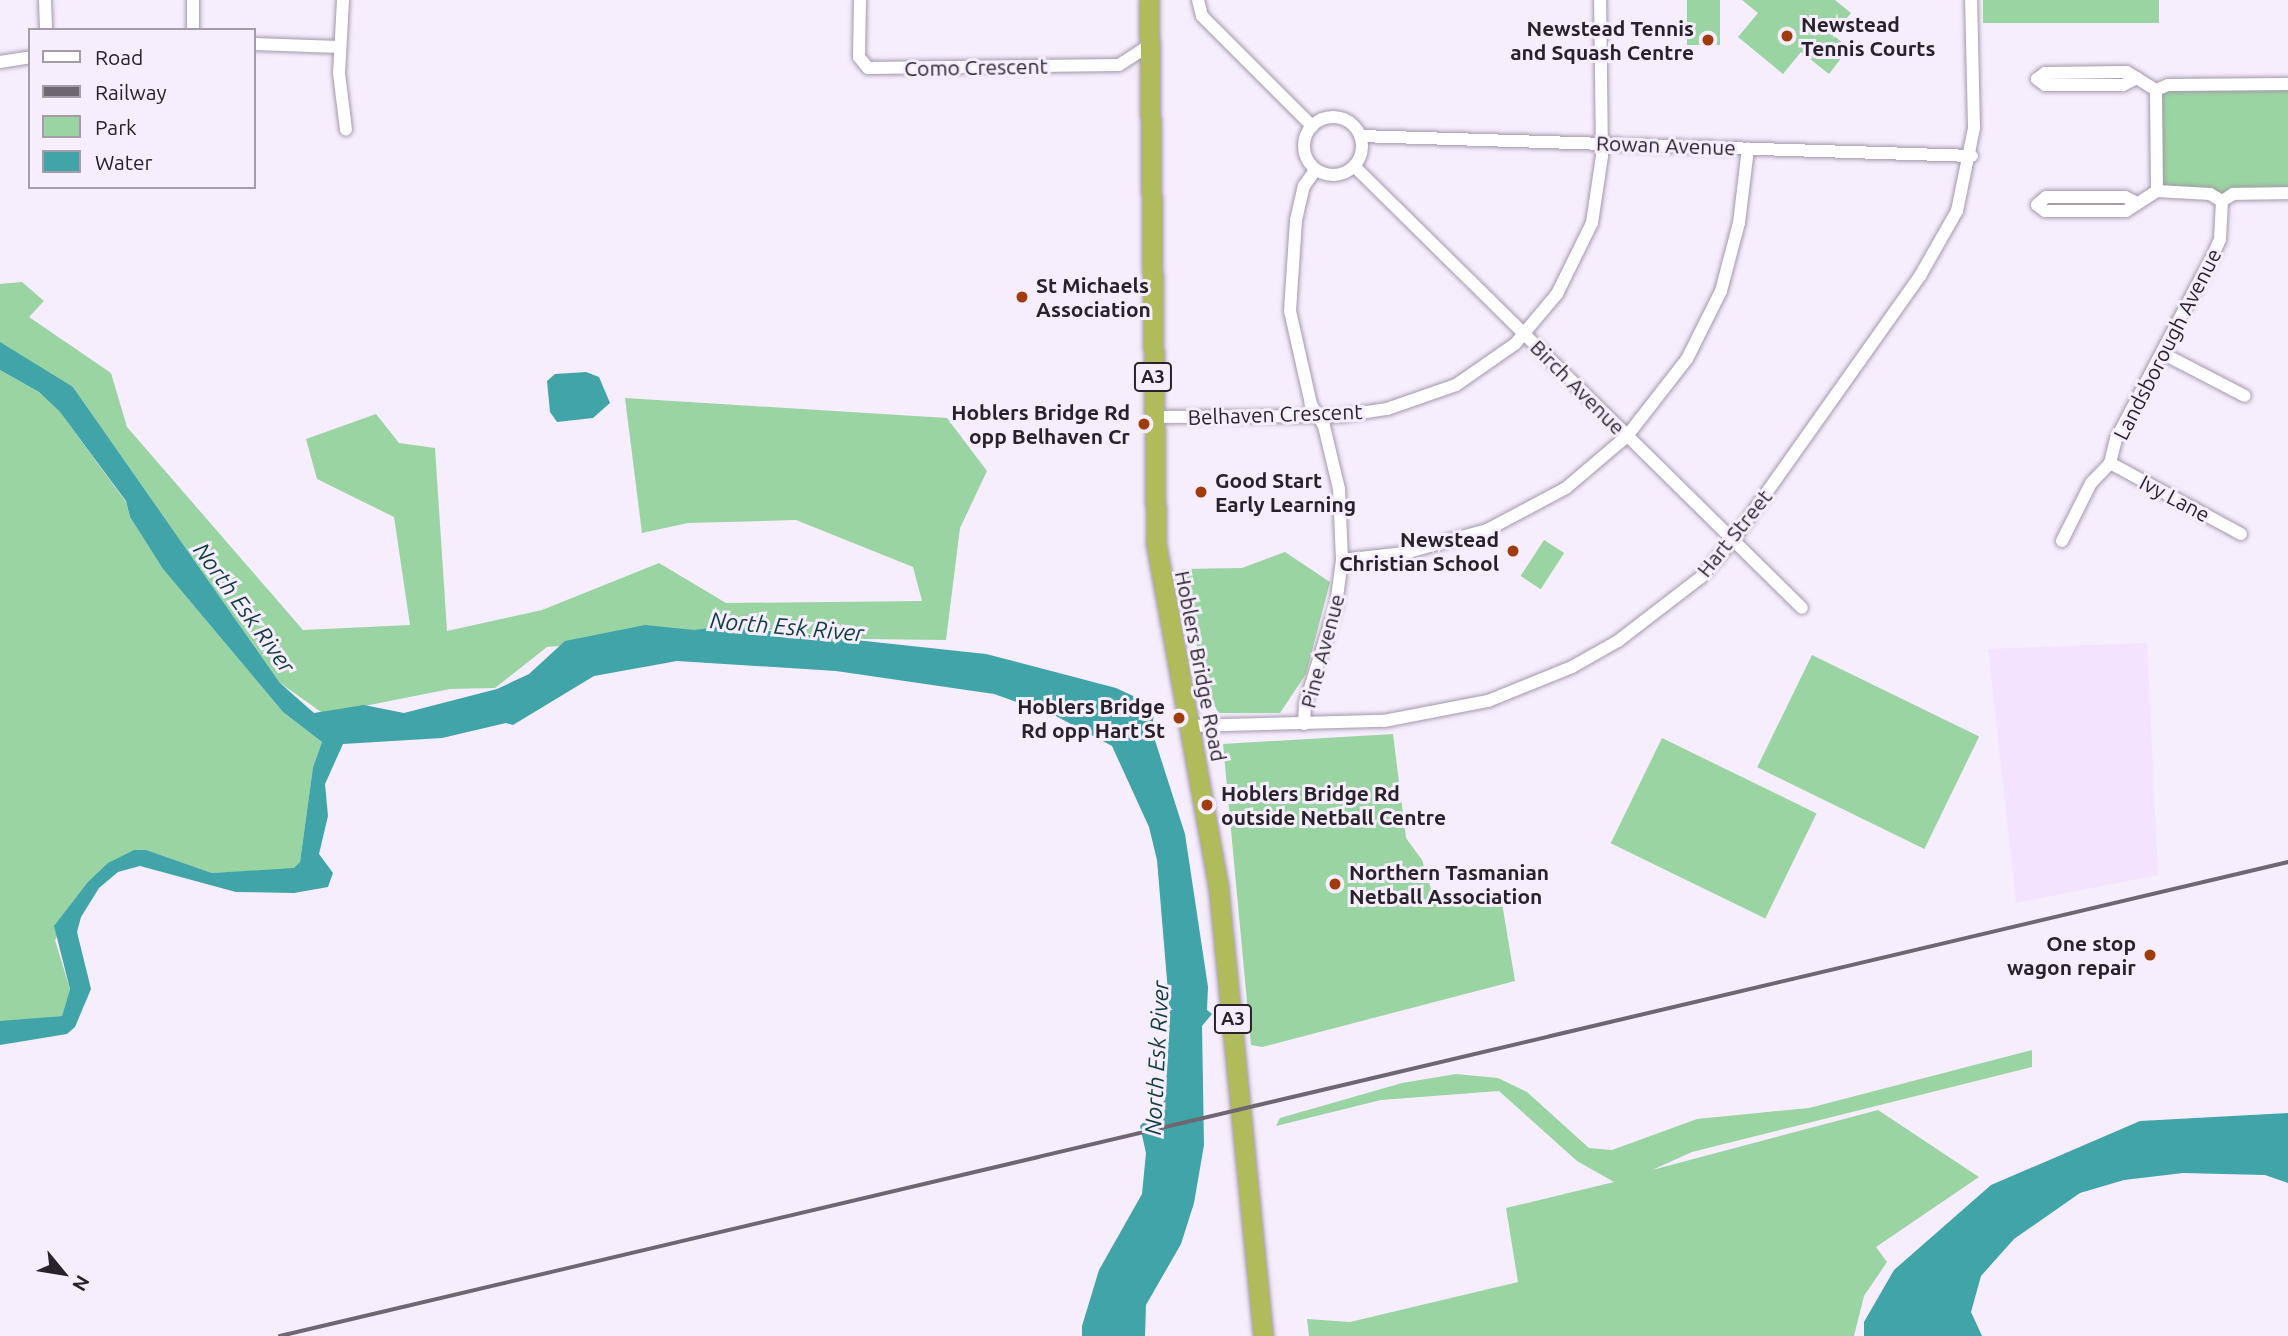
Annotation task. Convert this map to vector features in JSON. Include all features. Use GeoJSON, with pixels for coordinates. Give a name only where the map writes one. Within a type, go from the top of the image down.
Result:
{"type":"FeatureCollection","features":[{"type":"Feature","properties":{"kind":"highway","name":"Hoblers Bridge Road"},"geometry":{"type":"LineString","coordinates":[[1149,0],[1153,417],[1160,575],[1218,884],[1263,1336]]}},
{"type":"Feature","properties":{"kind":"street"},"geometry":{"type":"LineString","coordinates":[[45,0],[46,28]]}},
{"type":"Feature","properties":{"kind":"street"},"geometry":{"type":"LineString","coordinates":[[193,0],[193,28]]}},
{"type":"Feature","properties":{"kind":"street"},"geometry":{"type":"LineString","coordinates":[[343,0],[339,47],[346,130]]}},
{"type":"Feature","properties":{"kind":"street","name":"Como Crescent"},"geometry":{"type":"LineString","coordinates":[[860,0],[859,57],[868,68],[1119,65],[1150,44]]}},
{"type":"Feature","properties":{"kind":"street"},"geometry":{"type":"LineString","coordinates":[[1198,0],[1202,16],[1312,125]]}},
{"type":"Feature","properties":{"kind":"street","name":"Belhaven Crescent"},"geometry":{"type":"LineString","coordinates":[[1153,417],[1316,415],[1374,411],[1435,396],[1497,360],[1525,334],[1557,294],[1581,251],[1597,199],[1602,143],[1600,0]]}},
{"type":"Feature","properties":{"kind":"street","name":"Hart Street"},"geometry":{"type":"LineString","coordinates":[[1188,726],[1401,719],[1524,689],[1618,641],[1701,576],[1733,540],[1941,246],[1957,211],[1972,156],[1970,0]]}},
{"type":"Feature","properties":{"kind":"street"},"geometry":{"type":"LineString","coordinates":[[256,44],[339,47]]}},
{"type":"Feature","properties":{"kind":"street"},"geometry":{"type":"LineString","coordinates":[[0,62],[28,57]]}},
{"type":"Feature","properties":{"kind":"street"},"geometry":{"type":"LineString","coordinates":[[2137,78],[2123,85],[2045,85],[2037,79],[2045,72],[2132,73],[2156,90]]}},
{"type":"Feature","properties":{"kind":"street"},"geometry":{"type":"LineString","coordinates":[[2156,90],[2168,85],[2288,84]]}},
{"type":"Feature","properties":{"kind":"street"},"geometry":{"type":"LineString","coordinates":[[2156,90],[2157,191]]}},
{"type":"Feature","properties":{"kind":"street"},"geometry":{"type":"LineString","coordinates":[[1339,117],[1360,136],[1362,152],[1354,166],[1339,175],[1315,170],[1303,144],[1312,125],[1339,117]]}},
{"type":"Feature","properties":{"kind":"street","name":"Rowan Avenue"},"geometry":{"type":"LineString","coordinates":[[1360,136],[1972,156]]}},
{"type":"Feature","properties":{"kind":"street"},"geometry":{"type":"LineString","coordinates":[[1342,560],[1405,553],[1487,530],[1566,488],[1627,436],[1684,365],[1721,291],[1739,223],[1748,149]]}},
{"type":"Feature","properties":{"kind":"street","name":"Birch Avenue"},"geometry":{"type":"LineString","coordinates":[[1354,166],[1802,608]]}},
{"type":"Feature","properties":{"kind":"street","name":"Pine Avenue"},"geometry":{"type":"LineString","coordinates":[[1304,724],[1305,704],[1336,606],[1342,560],[1339,489],[1324,426],[1316,415],[1296,351],[1289,280],[1300,201],[1315,170]]}},
{"type":"Feature","properties":{"kind":"street"},"geometry":{"type":"LineString","coordinates":[[2137,203],[2125,197],[2046,197],[2037,205],[2045,211],[2126,211],[2157,191],[2210,194],[2222,201],[2233,194],[2288,193]]}},
{"type":"Feature","properties":{"kind":"street","name":"Landsborough Avenue"},"geometry":{"type":"LineString","coordinates":[[2062,541],[2091,483],[2110,463],[2116,439],[2220,239],[2222,201]]}},
{"type":"Feature","properties":{"kind":"street"},"geometry":{"type":"LineString","coordinates":[[2162,353],[2245,397]]}},
{"type":"Feature","properties":{"kind":"street","name":"Ivy Lane"},"geometry":{"type":"LineString","coordinates":[[2110,463],[2241,534]]}},
{"type":"Feature","properties":{"kind":"shaded area"},"geometry":{"type":"Polygon","coordinates":[[[2147,643],[2158,875],[2016,903],[1988,649],[2147,643]]]}},
{"type":"Feature","properties":{"kind":"green space"},"geometry":{"type":"Polygon","coordinates":[[[1687,0],[1720,0],[1720,45],[1687,45],[1687,0]]]}},
{"type":"Feature","properties":{"kind":"green space","name":"Newstead Tennis Courts"},"geometry":{"type":"Polygon","coordinates":[[[1742,0],[1835,0],[1851,13],[1833,35],[1849,48],[1829,74],[1801,52],[1783,74],[1738,37],[1758,13],[1742,0]]]}},
{"type":"Feature","properties":{"kind":"green space"},"geometry":{"type":"Polygon","coordinates":[[[1983,0],[2159,0],[2159,23],[1983,23],[1983,0]]]}},
{"type":"Feature","properties":{"kind":"green space"},"geometry":{"type":"Polygon","coordinates":[[[2288,90],[2288,189],[2220,194],[2162,186],[2161,95],[2165,91],[2288,90]]]}},
{"type":"Feature","properties":{"kind":"green space"},"geometry":{"type":"Polygon","coordinates":[[[22,282],[44,301],[29,317],[111,373],[127,427],[303,630],[410,625],[394,517],[317,479],[306,439],[376,414],[399,443],[435,448],[447,631],[542,610],[659,563],[726,603],[922,601],[913,567],[796,520],[688,523],[642,533],[625,398],[947,418],[987,471],[960,528],[946,640],[864,639],[760,629],[547,647],[495,688],[450,689],[324,714],[280,683],[73,387],[0,353],[0,284],[22,282]]]}},
{"type":"Feature","properties":{"kind":"green space"},"geometry":{"type":"Polygon","coordinates":[[[0,370],[39,392],[60,412],[126,502],[130,517],[163,569],[283,712],[322,742],[313,767],[300,862],[294,869],[212,873],[145,850],[88,882],[55,940],[70,989],[62,1016],[4,1022],[0,1021],[0,370]]]}},
{"type":"Feature","properties":{"kind":"green space"},"geometry":{"type":"Polygon","coordinates":[[[1544,540],[1564,553],[1541,589],[1521,576],[1544,540]]]}},
{"type":"Feature","properties":{"kind":"green space"},"geometry":{"type":"Polygon","coordinates":[[[1285,552],[1330,582],[1306,674],[1280,713],[1218,713],[1203,678],[1182,569],[1242,568],[1285,552]]]}},
{"type":"Feature","properties":{"kind":"green space"},"geometry":{"type":"Polygon","coordinates":[[[1812,655],[1979,737],[1924,849],[1757,767],[1812,655]]]}},
{"type":"Feature","properties":{"kind":"green space","name":"Northern Tasmanian Netball Association"},"geometry":{"type":"Polygon","coordinates":[[[1393,734],[1406,838],[1422,860],[1433,895],[1500,891],[1515,981],[1262,1047],[1251,1045],[1223,744],[1393,734]]]}},
{"type":"Feature","properties":{"kind":"green space"},"geometry":{"type":"Polygon","coordinates":[[[1662,738],[1817,813],[1765,919],[1611,843],[1662,738]]]}},
{"type":"Feature","properties":{"kind":"green space"},"geometry":{"type":"Polygon","coordinates":[[[2032,1050],[2032,1067],[1692,1152],[1652,1170],[1878,1110],[1979,1177],[1876,1247],[1887,1262],[1864,1296],[1854,1336],[1309,1336],[1307,1319],[1350,1322],[1518,1282],[1506,1208],[1614,1182],[1577,1161],[1499,1091],[1381,1100],[1276,1126],[1280,1118],[1402,1083],[1456,1074],[1498,1078],[1527,1092],[1589,1148],[1612,1150],[1697,1119],[1809,1108],[2032,1050]]]}},
{"type":"Feature","properties":{"kind":"water"},"geometry":{"type":"Polygon","coordinates":[[[0,342],[73,387],[280,683],[314,713],[364,705],[404,713],[497,689],[529,674],[565,641],[645,625],[694,630],[724,626],[986,654],[1116,688],[1144,701],[1154,712],[1152,731],[1185,834],[1208,987],[1207,1010],[1212,1014],[1202,1026],[1204,1145],[1194,1203],[1181,1244],[1146,1305],[1145,1336],[1082,1336],[1082,1326],[1099,1270],[1142,1194],[1146,1153],[1140,1126],[1165,1100],[1170,1016],[1157,860],[1149,827],[1112,746],[1054,715],[994,694],[836,671],[677,661],[594,676],[513,725],[506,723],[442,738],[343,744],[325,784],[328,816],[319,854],[333,873],[328,887],[294,893],[236,892],[140,866],[118,872],[99,888],[81,917],[77,932],[91,989],[75,1027],[67,1034],[0,1045],[0,1021],[62,1016],[70,989],[54,926],[88,882],[108,863],[134,850],[146,850],[212,873],[294,868],[300,862],[313,767],[322,742],[283,712],[163,569],[130,517],[126,501],[60,412],[39,392],[0,370],[0,342]]]}},
{"type":"Feature","properties":{"kind":"water"},"geometry":{"type":"Polygon","coordinates":[[[586,372],[599,377],[610,403],[593,418],[557,422],[550,412],[547,381],[555,374],[586,372]]]}},
{"type":"Feature","properties":{"kind":"water"},"geometry":{"type":"Polygon","coordinates":[[[2288,1113],[2288,1183],[2265,1175],[2183,1173],[2124,1180],[2080,1193],[2014,1239],[1981,1276],[1971,1312],[1982,1336],[1864,1336],[1864,1322],[1894,1270],[1991,1185],[2140,1121],[2288,1113]]]}},
{"type":"Feature","properties":{"kind":"railway"},"geometry":{"type":"LineString","coordinates":[[280,1336],[2288,862]]}},
{"type":"Feature","properties":{"kind":"place","name":"Newstead Tennis Courts"},"geometry":{"type":"Point","coordinates":[1787,36]}},
{"type":"Feature","properties":{"kind":"place","name":"Newstead Tennis and Squash Centre"},"geometry":{"type":"Point","coordinates":[1708,40]}},
{"type":"Feature","properties":{"kind":"place","name":"St Michaels Association"},"geometry":{"type":"Point","coordinates":[1022,297]}},
{"type":"Feature","properties":{"kind":"place","name":"Hoblers Bridge Rd opp Belhaven Cr"},"geometry":{"type":"Point","coordinates":[1144,424]}},
{"type":"Feature","properties":{"kind":"place","name":"Good Start Early Learning"},"geometry":{"type":"Point","coordinates":[1201,492]}},
{"type":"Feature","properties":{"kind":"place","name":"Newstead Christian School"},"geometry":{"type":"Point","coordinates":[1513,551]}},
{"type":"Feature","properties":{"kind":"place","name":"Hoblers Bridge Rd opp Hart St"},"geometry":{"type":"Point","coordinates":[1179,718]}},
{"type":"Feature","properties":{"kind":"place","name":"Hoblers Bridge Rd outside Netball Centre"},"geometry":{"type":"Point","coordinates":[1207,805]}},
{"type":"Feature","properties":{"kind":"place","name":"Northern Tasmanian Netball Association"},"geometry":{"type":"Point","coordinates":[1335,884]}},
{"type":"Feature","properties":{"kind":"place","name":"One stop wagon repair"},"geometry":{"type":"Point","coordinates":[2150,955]}},
{"type":"Feature","properties":{"kind":"water label","name":"North Esk River"},"geometry":{"type":"Point","coordinates":[244,608]}},
{"type":"Feature","properties":{"kind":"water label","name":"North Esk River"},"geometry":{"type":"Point","coordinates":[787,627]}},
{"type":"Feature","properties":{"kind":"water label","name":"North Esk River"},"geometry":{"type":"Point","coordinates":[1157,1058]}}]}
